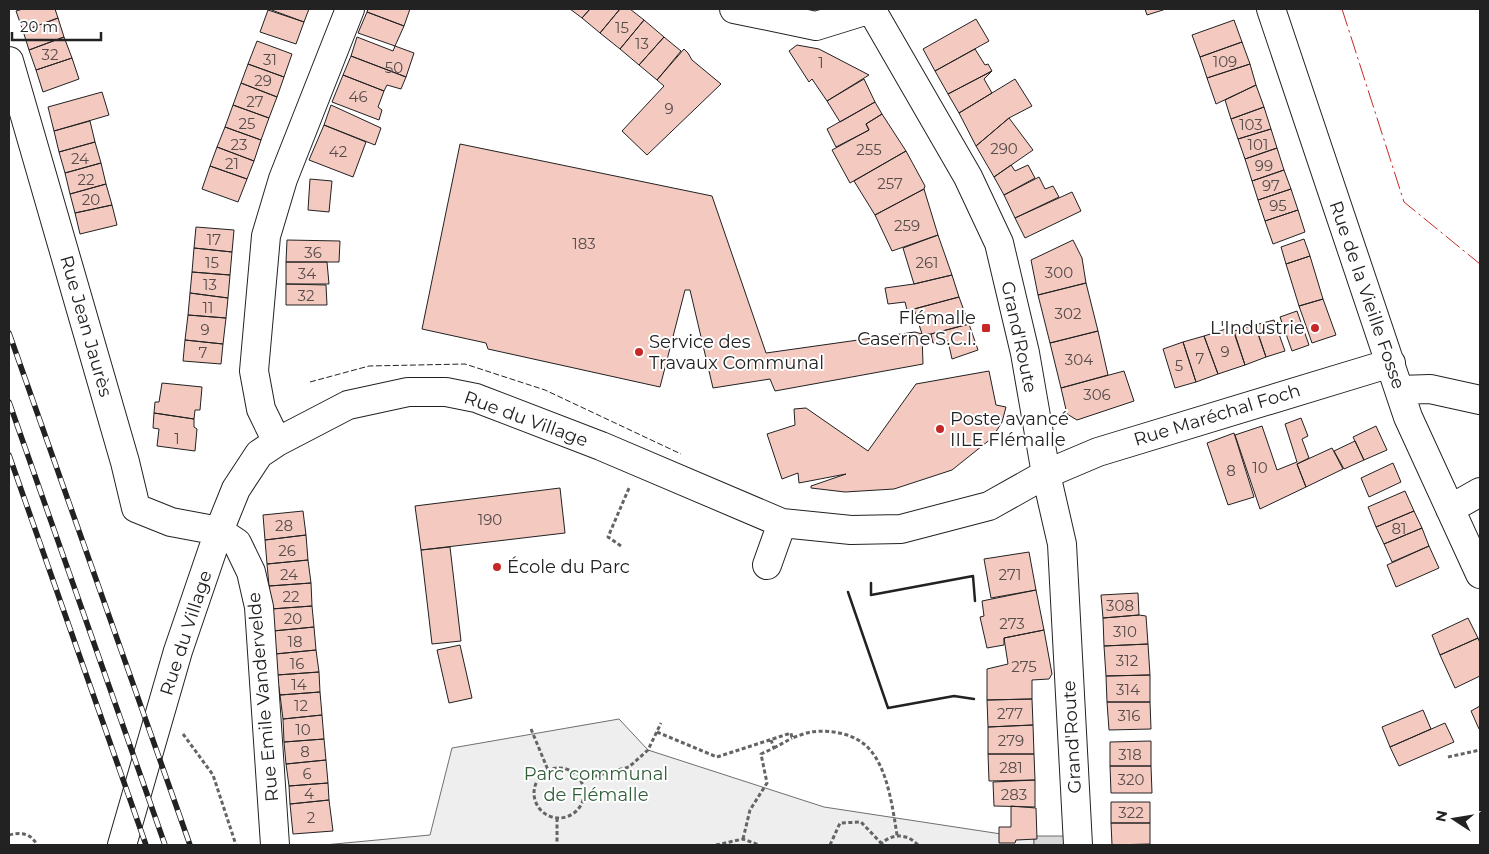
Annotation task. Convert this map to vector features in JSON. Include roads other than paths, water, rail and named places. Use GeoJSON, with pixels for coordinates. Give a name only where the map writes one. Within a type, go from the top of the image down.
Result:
{"type":"FeatureCollection","features":[{"type":"Feature","properties":{"kind":"street"},"geometry":{"type":"LineString","coordinates":[[277,442],[261,409],[254,371],[266,236],[283,179],[350,9]]}},
{"type":"Feature","properties":{"kind":"street"},"geometry":{"type":"LineString","coordinates":[[734,9],[816,26],[871,9]]}},
{"type":"Feature","properties":{"kind":"street","name":"Grand'Route"},"geometry":{"type":"LineString","coordinates":[[871,9],[968,177],[999,243],[1025,353],[1046,474],[1062,544],[1078,845]]}},
{"type":"Feature","properties":{"kind":"street","name":"Rue de la Vieille Fosse"},"geometry":{"type":"LineString","coordinates":[[1271,9],[1408,418],[1480,574]]}},
{"type":"Feature","properties":{"kind":"street","name":"Rue Jean Jaurès"},"geometry":{"type":"LineString","coordinates":[[9,61],[125,462],[136,508],[171,522],[219,531]]}},
{"type":"Feature","properties":{"kind":"street","name":"Rue Maréchal Foch"},"geometry":{"type":"LineString","coordinates":[[1046,474],[1098,452],[1391,363]]}},
{"type":"Feature","properties":{"kind":"street"},"geometry":{"type":"LineString","coordinates":[[1399,390],[1430,389],[1480,400]]}},
{"type":"Feature","properties":{"kind":"street","name":"Rue du Village"},"geometry":{"type":"LineString","coordinates":[[122,845],[178,652],[219,531],[236,489],[259,454],[277,442],[348,405],[408,392],[446,392],[476,398],[601,446],[782,523],[851,530],[901,529],[989,506],[1046,474]]}},
{"type":"Feature","properties":{"kind":"street"},"geometry":{"type":"LineString","coordinates":[[1450,509],[1480,492]]}},
{"type":"Feature","properties":{"kind":"street"},"geometry":{"type":"LineString","coordinates":[[767,565],[782,523]]}},
{"type":"Feature","properties":{"kind":"street","name":"Rue Emile Vandervelde"},"geometry":{"type":"LineString","coordinates":[[219,531],[237,543],[251,572],[259,607],[275,845]]}},
{"type":"Feature","properties":{"kind":"railway"},"geometry":{"type":"LineString","coordinates":[[9,333],[190,845]]}},
{"type":"Feature","properties":{"kind":"railway"},"geometry":{"type":"LineString","coordinates":[[9,402],[165,845]]}},
{"type":"Feature","properties":{"kind":"railway"},"geometry":{"type":"LineString","coordinates":[[9,455],[146,845]]}},
{"type":"Feature","properties":{"kind":"place","name":"Flémalle Caserne S.C.I."},"geometry":{"type":"Point","coordinates":[986,328]}},
{"type":"Feature","properties":{"kind":"place","name":"L'Industrie"},"geometry":{"type":"Point","coordinates":[1315,328]}},
{"type":"Feature","properties":{"kind":"place","name":"Service des Travaux Communal"},"geometry":{"type":"Point","coordinates":[639,352]}},
{"type":"Feature","properties":{"kind":"place","name":"Poste avancé IILE Flémalle"},"geometry":{"type":"Point","coordinates":[940,429]}},
{"type":"Feature","properties":{"kind":"place","name":"École du Parc"},"geometry":{"type":"Point","coordinates":[497,567]}},
{"type":"Feature","properties":{"kind":"park label","name":"Parc communal de Flémalle"},"geometry":{"type":"Point","coordinates":[596,784]}}]}
